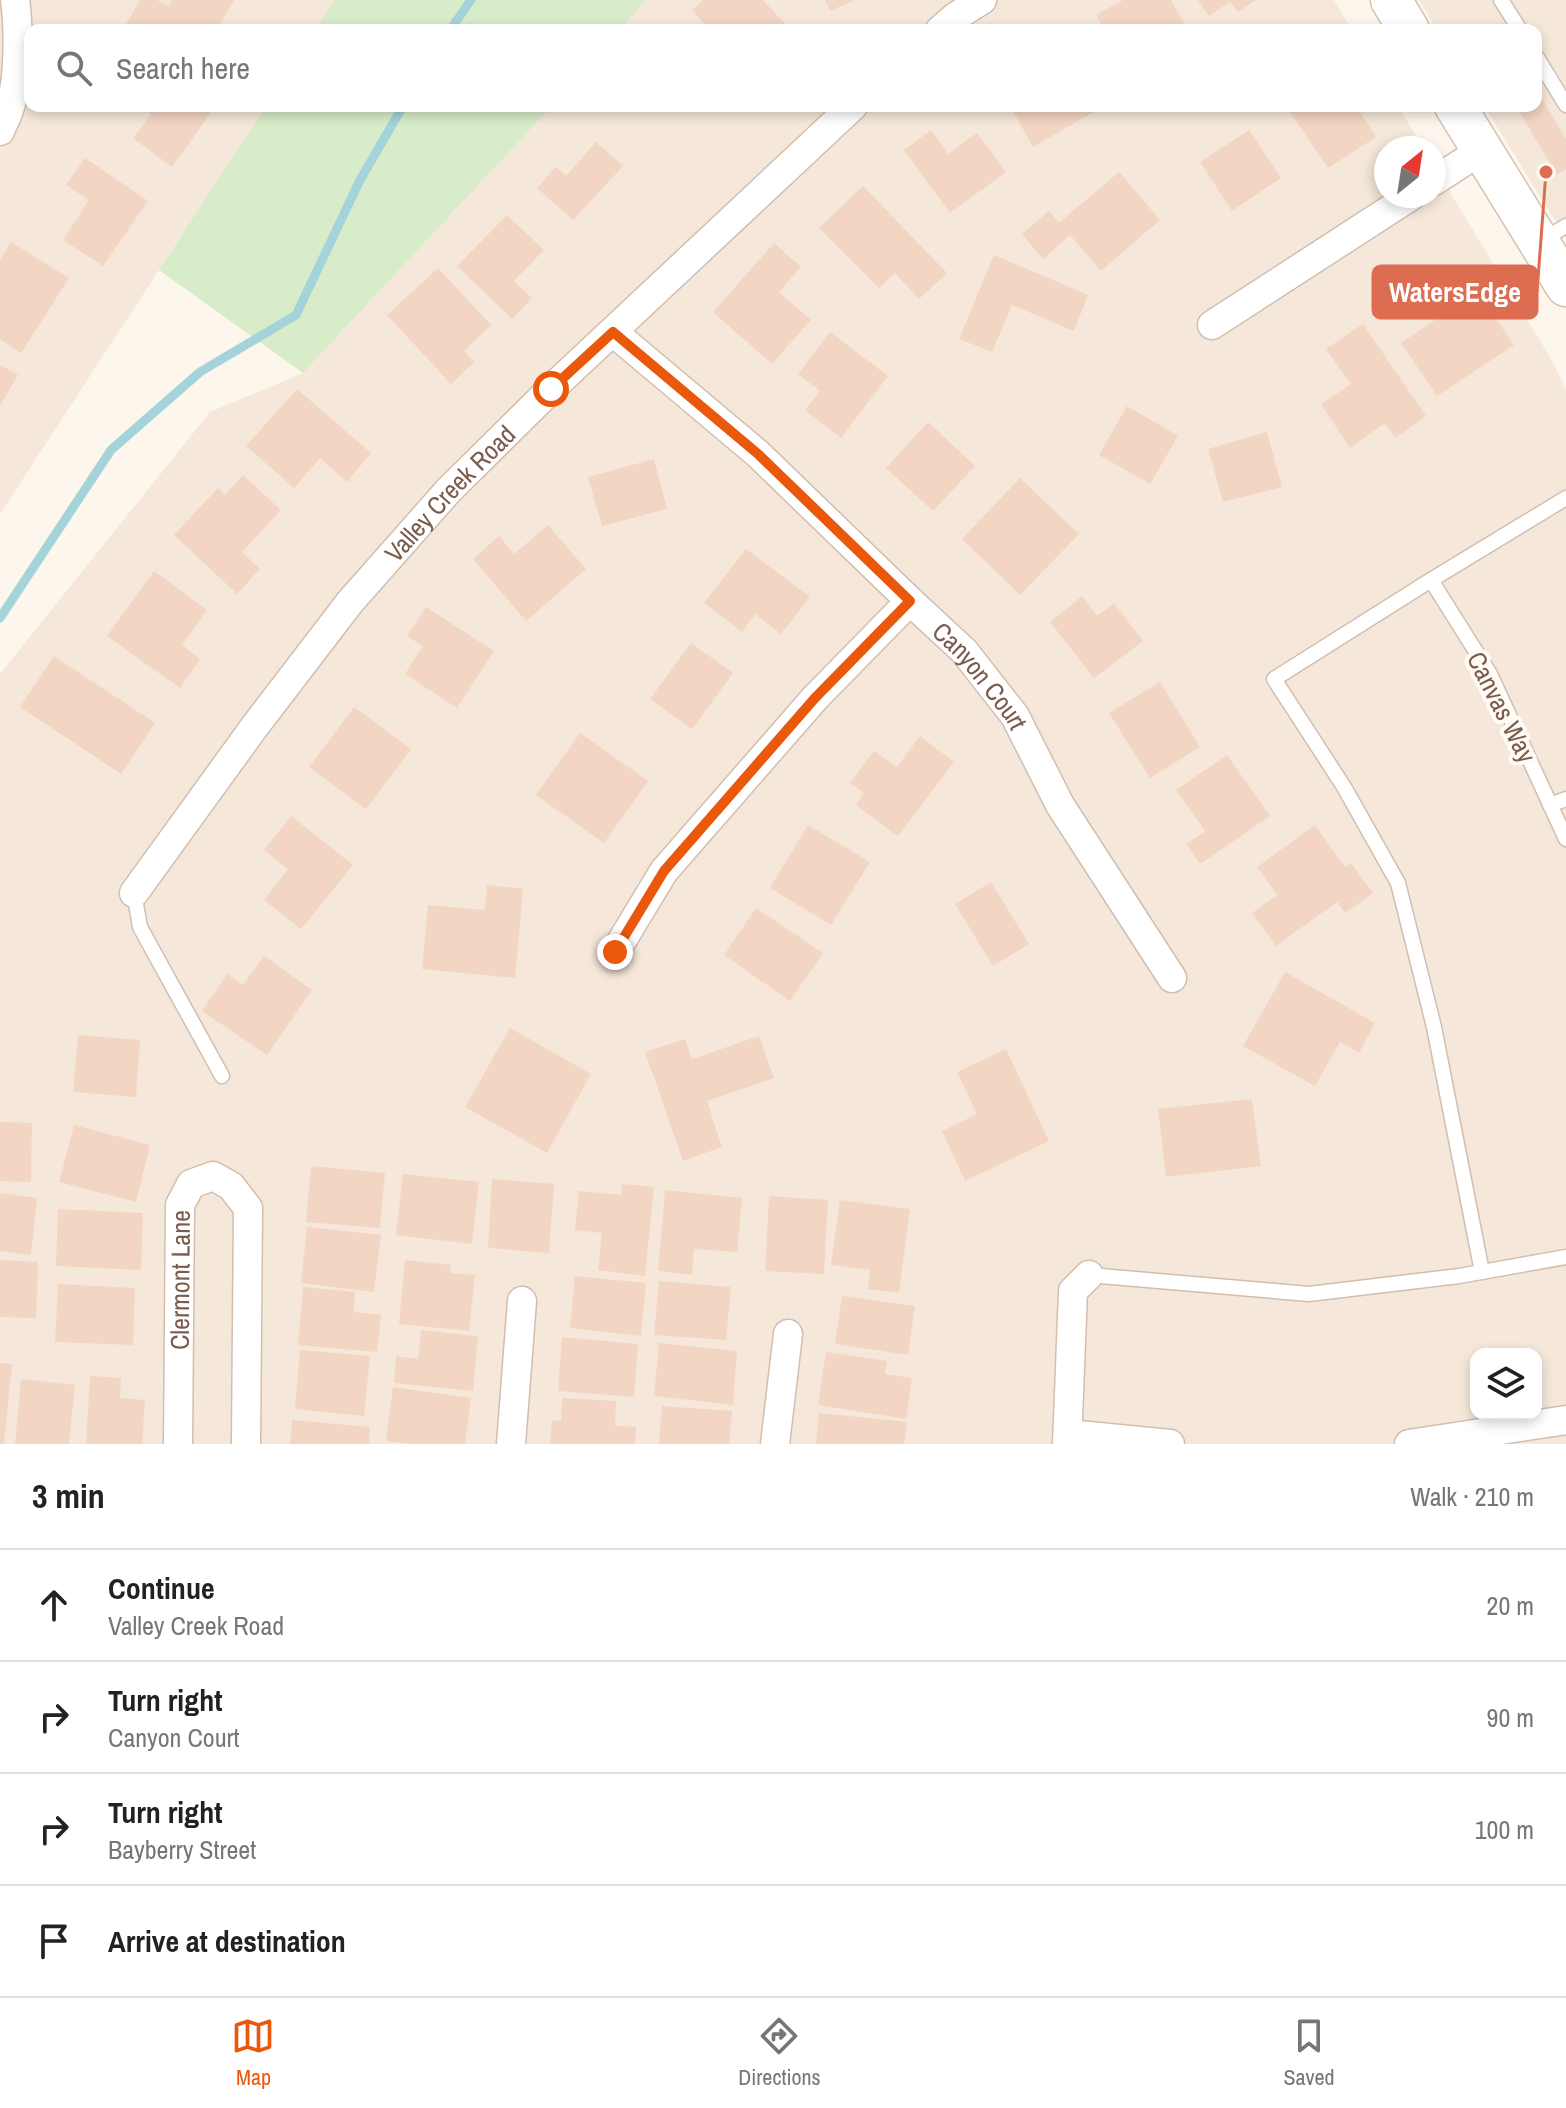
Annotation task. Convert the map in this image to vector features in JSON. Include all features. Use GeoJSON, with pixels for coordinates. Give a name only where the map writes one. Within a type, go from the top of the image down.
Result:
{"type":"FeatureCollection","features":[{"type":"Feature","properties":{"kind":"main road"},"geometry":{"type":"LineString","coordinates":[[1391,0],[1405,24]]}},
{"type":"Feature","properties":{"kind":"main road"},"geometry":{"type":"LineString","coordinates":[[1459,112],[1482,150],[1552,234],[1566,286]]}},
{"type":"Feature","properties":{"kind":"street"},"geometry":{"type":"LineString","coordinates":[[0,131],[11,107],[18,18],[15,0]]}},
{"type":"Feature","properties":{"kind":"street"},"geometry":{"type":"LineString","coordinates":[[947,24],[982,0]]}},
{"type":"Feature","properties":{"kind":"street","name":"Valley Creek Road"},"geometry":{"type":"LineString","coordinates":[[134,893],[350,602],[448,491],[551,389],[847,112]]}},
{"type":"Feature","properties":{"kind":"street"},"geometry":{"type":"LineString","coordinates":[[1446,173],[1482,150]]}},
{"type":"Feature","properties":{"kind":"street"},"geometry":{"type":"LineString","coordinates":[[1212,325],[1392,208]]}},
{"type":"Feature","properties":{"kind":"street","name":"Canyon Court"},"geometry":{"type":"LineString","coordinates":[[613,332],[758,454],[964,651],[1015,716],[1060,805],[1172,978]]}},
{"type":"Feature","properties":{"kind":"street"},"geometry":{"type":"LineString","coordinates":[[615,952],[664,871],[815,698],[910,601]]}},
{"type":"Feature","properties":{"kind":"street","name":"Clermont Lane"},"geometry":{"type":"LineString","coordinates":[[178,1444],[180,1205],[191,1184],[213,1176],[231,1186],[248,1208],[246,1444]]}},
{"type":"Feature","properties":{"kind":"street"},"geometry":{"type":"LineString","coordinates":[[1089,1275],[1073,1291],[1068,1439],[1170,1444]]}},
{"type":"Feature","properties":{"kind":"street"},"geometry":{"type":"LineString","coordinates":[[511,1444],[522,1301]]}},
{"type":"Feature","properties":{"kind":"street"},"geometry":{"type":"LineString","coordinates":[[775,1444],[788,1334]]}},
{"type":"Feature","properties":{"kind":"street"},"geometry":{"type":"LineString","coordinates":[[1409,1444],[1450,1441],[1566,1420]]}},
{"type":"Feature","properties":{"kind":"lane"},"geometry":{"type":"LineString","coordinates":[[1501,0],[1516,24]]}},
{"type":"Feature","properties":{"kind":"lane"},"geometry":{"type":"LineString","coordinates":[[1542,66],[1566,105]]}},
{"type":"Feature","properties":{"kind":"lane"},"geometry":{"type":"LineString","coordinates":[[1482,1272],[1434,1027],[1398,883],[1344,787],[1274,679],[1566,498]]}},
{"type":"Feature","properties":{"kind":"lane","name":"Canvas Way"},"geometry":{"type":"LineString","coordinates":[[1431,580],[1490,674],[1566,839]]}},
{"type":"Feature","properties":{"kind":"lane"},"geometry":{"type":"LineString","coordinates":[[1550,805],[1566,799]]}},
{"type":"Feature","properties":{"kind":"lane"},"geometry":{"type":"LineString","coordinates":[[134,893],[140,927],[222,1076]]}},
{"type":"Feature","properties":{"kind":"lane"},"geometry":{"type":"LineString","coordinates":[[1089,1275],[1309,1294],[1482,1272],[1566,1257]]}},
{"type":"Feature","properties":{"kind":"shaded area"},"geometry":{"type":"Polygon","coordinates":[[[0,0],[335,0],[319,24],[24,24],[24,112],[262,112],[0,514],[0,0]]]}},
{"type":"Feature","properties":{"kind":"shaded area"},"geometry":{"type":"Polygon","coordinates":[[[646,0],[1334,0],[1348,24],[625,24],[646,0]]]}},
{"type":"Feature","properties":{"kind":"shaded area"},"geometry":{"type":"Polygon","coordinates":[[[1419,0],[1566,0],[1566,238],[1488,112],[1542,112],[1542,24],[1433,24],[1419,0]]]}},
{"type":"Feature","properties":{"kind":"shaded area"},"geometry":{"type":"Polygon","coordinates":[[[546,112],[1402,112],[1416,136],[1374,136],[1374,208],[1446,208],[1446,186],[1553,362],[1566,390],[1566,1444],[0,1444],[0,674],[210,412],[303,373],[546,112]]]}},
{"type":"Feature","properties":{"kind":"green space"},"geometry":{"type":"Polygon","coordinates":[[[335,0],[646,0],[625,24],[319,24],[335,0]]]}},
{"type":"Feature","properties":{"kind":"green space"},"geometry":{"type":"Polygon","coordinates":[[[262,112],[546,112],[303,373],[159,270],[262,112]]]}},
{"type":"Feature","properties":{"kind":"building"},"geometry":{"type":"Polygon","coordinates":[[[140,0],[157,0],[168,6],[172,0],[234,0],[220,24],[126,24],[140,0]]]}},
{"type":"Feature","properties":{"kind":"building"},"geometry":{"type":"Polygon","coordinates":[[[703,0],[763,0],[785,24],[705,24],[692,10],[703,0]]]}},
{"type":"Feature","properties":{"kind":"building"},"geometry":{"type":"Polygon","coordinates":[[[825,0],[855,0],[830,11],[825,0]]]}},
{"type":"Feature","properties":{"kind":"building"},"geometry":{"type":"Polygon","coordinates":[[[1123,0],[1171,0],[1185,24],[1101,24],[1096,15],[1123,0]]]}},
{"type":"Feature","properties":{"kind":"building"},"geometry":{"type":"Polygon","coordinates":[[[1198,0],[1256,0],[1238,12],[1230,2],[1209,16],[1198,0]]]}},
{"type":"Feature","properties":{"kind":"building"},"geometry":{"type":"Polygon","coordinates":[[[1542,100],[1566,139],[1566,169],[1557,175],[1520,112],[1542,112],[1542,100]]]}},
{"type":"Feature","properties":{"kind":"building"},"geometry":{"type":"Polygon","coordinates":[[[148,112],[211,112],[172,167],[133,138],[151,114],[148,112]]]}},
{"type":"Feature","properties":{"kind":"building"},"geometry":{"type":"Polygon","coordinates":[[[1013,112],[1094,112],[1033,147],[1013,112]]]}},
{"type":"Feature","properties":{"kind":"building"},"geometry":{"type":"Polygon","coordinates":[[[1290,112],[1360,112],[1374,138],[1328,168],[1290,112]]]}},
{"type":"Feature","properties":{"kind":"building"},"geometry":{"type":"Polygon","coordinates":[[[931,130],[948,154],[977,133],[1006,172],[950,213],[904,150],[931,130]]]}},
{"type":"Feature","properties":{"kind":"building"},"geometry":{"type":"Polygon","coordinates":[[[1249,130],[1281,178],[1232,211],[1200,162],[1249,130]]]}},
{"type":"Feature","properties":{"kind":"building"},"geometry":{"type":"Polygon","coordinates":[[[596,142],[623,166],[573,220],[537,188],[556,167],[566,176],[596,142]]]}},
{"type":"Feature","properties":{"kind":"building"},"geometry":{"type":"Polygon","coordinates":[[[85,158],[148,201],[103,266],[63,240],[89,200],[66,185],[85,158]]]}},
{"type":"Feature","properties":{"kind":"building"},"geometry":{"type":"Polygon","coordinates":[[[1119,172],[1160,220],[1101,271],[1070,235],[1043,259],[1022,234],[1049,211],[1059,223],[1119,172]]]}},
{"type":"Feature","properties":{"kind":"building"},"geometry":{"type":"Polygon","coordinates":[[[863,186],[947,273],[919,299],[895,273],[879,288],[819,228],[863,186]]]}},
{"type":"Feature","properties":{"kind":"building"},"geometry":{"type":"Polygon","coordinates":[[[507,215],[544,250],[514,281],[532,298],[512,319],[457,266],[507,215]]]}},
{"type":"Feature","properties":{"kind":"building"},"geometry":{"type":"Polygon","coordinates":[[[11,242],[69,278],[21,353],[0,339],[0,260],[11,242]]]}},
{"type":"Feature","properties":{"kind":"building"},"geometry":{"type":"Polygon","coordinates":[[[774,243],[801,267],[779,292],[811,320],[772,364],[713,312],[774,243]]]}},
{"type":"Feature","properties":{"kind":"building"},"geometry":{"type":"Polygon","coordinates":[[[994,255],[1088,295],[1074,331],[1012,305],[992,352],[959,339],[994,255]]]}},
{"type":"Feature","properties":{"kind":"building"},"geometry":{"type":"Polygon","coordinates":[[[1460,267],[1514,345],[1437,396],[1401,343],[1448,311],[1431,286],[1460,267]]]}},
{"type":"Feature","properties":{"kind":"building"},"geometry":{"type":"Polygon","coordinates":[[[438,268],[491,325],[464,351],[474,362],[451,384],[387,315],[438,268]]]}},
{"type":"Feature","properties":{"kind":"building"},"geometry":{"type":"Polygon","coordinates":[[[1363,324],[1426,416],[1395,438],[1385,423],[1350,448],[1321,404],[1351,384],[1326,349],[1363,324]]]}},
{"type":"Feature","properties":{"kind":"building"},"geometry":{"type":"Polygon","coordinates":[[[830,332],[888,376],[841,438],[805,410],[820,391],[798,374],[830,332]]]}},
{"type":"Feature","properties":{"kind":"building"},"geometry":{"type":"Polygon","coordinates":[[[0,365],[18,375],[0,406],[0,365]]]}},
{"type":"Feature","properties":{"kind":"building"},"geometry":{"type":"Polygon","coordinates":[[[297,389],[371,453],[347,482],[320,458],[294,488],[246,446],[297,389]]]}},
{"type":"Feature","properties":{"kind":"building"},"geometry":{"type":"Polygon","coordinates":[[[1127,406],[1178,436],[1150,484],[1099,455],[1127,406]]]}},
{"type":"Feature","properties":{"kind":"building"},"geometry":{"type":"Polygon","coordinates":[[[928,422],[975,466],[933,511],[886,468],[928,422]]]}},
{"type":"Feature","properties":{"kind":"building"},"geometry":{"type":"Polygon","coordinates":[[[1267,432],[1282,487],[1223,502],[1208,449],[1267,432]]]}},
{"type":"Feature","properties":{"kind":"building"},"geometry":{"type":"Polygon","coordinates":[[[654,459],[667,509],[602,526],[588,477],[654,459]]]}},
{"type":"Feature","properties":{"kind":"building"},"geometry":{"type":"Polygon","coordinates":[[[243,475],[281,510],[242,552],[260,569],[237,594],[174,535],[218,488],[225,495],[243,475]]]}},
{"type":"Feature","properties":{"kind":"building"},"geometry":{"type":"Polygon","coordinates":[[[1020,478],[1079,534],[1020,595],[962,539],[1020,478]]]}},
{"type":"Feature","properties":{"kind":"building"},"geometry":{"type":"Polygon","coordinates":[[[548,525],[586,569],[526,621],[473,559],[499,536],[514,554],[548,525]]]}},
{"type":"Feature","properties":{"kind":"building"},"geometry":{"type":"Polygon","coordinates":[[[746,549],[810,597],[781,634],[755,614],[742,632],[704,603],[746,549]]]}},
{"type":"Feature","properties":{"kind":"building"},"geometry":{"type":"Polygon","coordinates":[[[154,571],[207,610],[182,645],[200,659],[180,688],[107,636],[154,571]]]}},
{"type":"Feature","properties":{"kind":"building"},"geometry":{"type":"Polygon","coordinates":[[[1082,596],[1097,616],[1114,603],[1143,641],[1094,678],[1050,622],[1082,596]]]}},
{"type":"Feature","properties":{"kind":"building"},"geometry":{"type":"Polygon","coordinates":[[[426,607],[494,651],[457,708],[405,674],[423,646],[407,636],[426,607]]]}},
{"type":"Feature","properties":{"kind":"building"},"geometry":{"type":"Polygon","coordinates":[[[691,643],[733,673],[692,729],[650,699],[691,643]]]}},
{"type":"Feature","properties":{"kind":"building"},"geometry":{"type":"Polygon","coordinates":[[[54,656],[155,723],[121,774],[20,707],[54,656]]]}},
{"type":"Feature","properties":{"kind":"building"},"geometry":{"type":"Polygon","coordinates":[[[1160,682],[1200,747],[1150,778],[1109,713],[1160,682]]]}},
{"type":"Feature","properties":{"kind":"building"},"geometry":{"type":"Polygon","coordinates":[[[354,707],[411,749],[366,809],[309,767],[354,707]]]}},
{"type":"Feature","properties":{"kind":"building"},"geometry":{"type":"Polygon","coordinates":[[[580,733],[648,781],[604,843],[536,795],[580,733]]]}},
{"type":"Feature","properties":{"kind":"building"},"geometry":{"type":"Polygon","coordinates":[[[920,736],[954,762],[898,836],[856,805],[864,793],[850,783],[874,751],[897,767],[920,736]]]}},
{"type":"Feature","properties":{"kind":"building"},"geometry":{"type":"Polygon","coordinates":[[[1227,755],[1270,816],[1200,864],[1186,844],[1205,831],[1176,790],[1227,755]]]}},
{"type":"Feature","properties":{"kind":"building"},"geometry":{"type":"Polygon","coordinates":[[[291,816],[353,865],[301,929],[264,900],[288,869],[264,850],[291,816]]]}},
{"type":"Feature","properties":{"kind":"building"},"geometry":{"type":"Polygon","coordinates":[[[808,825],[870,862],[831,925],[770,888],[808,825]]]}},
{"type":"Feature","properties":{"kind":"building"},"geometry":{"type":"Polygon","coordinates":[[[1315,825],[1345,867],[1351,863],[1373,893],[1345,913],[1337,902],[1276,946],[1252,913],[1277,895],[1257,867],[1315,825]]]}},
{"type":"Feature","properties":{"kind":"building"},"geometry":{"type":"Polygon","coordinates":[[[991,882],[1029,944],[993,966],[955,904],[991,882]]]}},
{"type":"Feature","properties":{"kind":"building"},"geometry":{"type":"Polygon","coordinates":[[[487,885],[523,889],[515,978],[422,969],[428,905],[485,910],[487,885]]]}},
{"type":"Feature","properties":{"kind":"building"},"geometry":{"type":"Polygon","coordinates":[[[756,908],[823,953],[790,1001],[724,955],[756,908]]]}},
{"type":"Feature","properties":{"kind":"building"},"geometry":{"type":"Polygon","coordinates":[[[264,956],[312,990],[267,1055],[202,1011],[227,974],[243,985],[264,956]]]}},
{"type":"Feature","properties":{"kind":"building"},"geometry":{"type":"Polygon","coordinates":[[[1285,972],[1375,1023],[1359,1053],[1340,1042],[1315,1086],[1243,1046],[1285,972]]]}},
{"type":"Feature","properties":{"kind":"building"},"geometry":{"type":"Polygon","coordinates":[[[510,1028],[591,1074],[547,1153],[465,1107],[510,1028]]]}},
{"type":"Feature","properties":{"kind":"building"},"geometry":{"type":"Polygon","coordinates":[[[78,1035],[140,1040],[136,1097],[73,1092],[78,1035]]]}},
{"type":"Feature","properties":{"kind":"building"},"geometry":{"type":"Polygon","coordinates":[[[759,1036],[774,1078],[707,1101],[722,1147],[683,1161],[645,1052],[685,1039],[692,1059],[759,1036]]]}},
{"type":"Feature","properties":{"kind":"building"},"geometry":{"type":"Polygon","coordinates":[[[1006,1049],[1049,1141],[965,1181],[942,1131],[977,1114],[957,1072],[1006,1049]]]}},
{"type":"Feature","properties":{"kind":"building"},"geometry":{"type":"Polygon","coordinates":[[[1252,1099],[1261,1166],[1166,1177],[1158,1109],[1252,1099]]]}},
{"type":"Feature","properties":{"kind":"building"},"geometry":{"type":"Polygon","coordinates":[[[0,1122],[32,1123],[31,1182],[0,1181],[0,1122]]]}},
{"type":"Feature","properties":{"kind":"building"},"geometry":{"type":"Polygon","coordinates":[[[74,1125],[150,1145],[136,1202],[59,1182],[74,1125]]]}},
{"type":"Feature","properties":{"kind":"building"},"geometry":{"type":"Polygon","coordinates":[[[311,1166],[385,1173],[380,1228],[306,1222],[311,1166]]]}},
{"type":"Feature","properties":{"kind":"building"},"geometry":{"type":"Polygon","coordinates":[[[403,1174],[479,1182],[472,1244],[396,1235],[403,1174]]]}},
{"type":"Feature","properties":{"kind":"building"},"geometry":{"type":"Polygon","coordinates":[[[492,1179],[554,1184],[549,1253],[488,1248],[492,1179]]]}},
{"type":"Feature","properties":{"kind":"building"},"geometry":{"type":"Polygon","coordinates":[[[622,1184],[654,1187],[645,1276],[598,1270],[602,1233],[575,1230],[579,1191],[621,1195],[622,1184]]]}},
{"type":"Feature","properties":{"kind":"building"},"geometry":{"type":"Polygon","coordinates":[[[665,1190],[742,1198],[737,1252],[694,1249],[692,1275],[658,1271],[665,1190]]]}},
{"type":"Feature","properties":{"kind":"building"},"geometry":{"type":"Polygon","coordinates":[[[0,1193],[37,1198],[31,1255],[0,1251],[0,1193]]]}},
{"type":"Feature","properties":{"kind":"building"},"geometry":{"type":"Polygon","coordinates":[[[769,1196],[828,1200],[824,1274],[765,1271],[769,1196]]]}},
{"type":"Feature","properties":{"kind":"building"},"geometry":{"type":"Polygon","coordinates":[[[840,1200],[910,1209],[899,1293],[868,1289],[870,1270],[831,1265],[840,1200]]]}},
{"type":"Feature","properties":{"kind":"building"},"geometry":{"type":"Polygon","coordinates":[[[58,1209],[143,1213],[141,1270],[56,1266],[58,1209]]]}},
{"type":"Feature","properties":{"kind":"building"},"geometry":{"type":"Polygon","coordinates":[[[307,1227],[381,1235],[374,1292],[301,1283],[307,1227]]]}},
{"type":"Feature","properties":{"kind":"building"},"geometry":{"type":"Polygon","coordinates":[[[0,1260],[38,1262],[36,1318],[0,1317],[0,1260]]]}},
{"type":"Feature","properties":{"kind":"building"},"geometry":{"type":"Polygon","coordinates":[[[405,1260],[451,1265],[450,1273],[475,1275],[469,1331],[399,1324],[405,1260]]]}},
{"type":"Feature","properties":{"kind":"building"},"geometry":{"type":"Polygon","coordinates":[[[575,1276],[646,1283],[641,1336],[570,1328],[575,1276]]]}},
{"type":"Feature","properties":{"kind":"building"},"geometry":{"type":"Polygon","coordinates":[[[659,1281],[731,1287],[726,1340],[654,1335],[659,1281]]]}},
{"type":"Feature","properties":{"kind":"building"},"geometry":{"type":"Polygon","coordinates":[[[58,1284],[135,1288],[133,1345],[55,1342],[58,1284]]]}},
{"type":"Feature","properties":{"kind":"building"},"geometry":{"type":"Polygon","coordinates":[[[303,1287],[355,1292],[354,1312],[381,1315],[377,1352],[298,1345],[303,1287]]]}},
{"type":"Feature","properties":{"kind":"building"},"geometry":{"type":"Polygon","coordinates":[[[842,1296],[915,1306],[908,1355],[835,1344],[842,1296]]]}},
{"type":"Feature","properties":{"kind":"building"},"geometry":{"type":"Polygon","coordinates":[[[421,1330],[478,1336],[473,1391],[394,1383],[396,1356],[418,1359],[421,1330]]]}},
{"type":"Feature","properties":{"kind":"building"},"geometry":{"type":"Polygon","coordinates":[[[562,1337],[638,1344],[634,1397],[558,1391],[562,1337]]]}},
{"type":"Feature","properties":{"kind":"building"},"geometry":{"type":"Polygon","coordinates":[[[659,1343],[737,1351],[733,1405],[654,1396],[659,1343]]]}},
{"type":"Feature","properties":{"kind":"building"},"geometry":{"type":"Polygon","coordinates":[[[300,1350],[370,1356],[364,1416],[295,1409],[300,1350]]]}},
{"type":"Feature","properties":{"kind":"building"},"geometry":{"type":"Polygon","coordinates":[[[826,1352],[887,1361],[885,1374],[912,1378],[906,1419],[818,1405],[826,1352]]]}},
{"type":"Feature","properties":{"kind":"building"},"geometry":{"type":"Polygon","coordinates":[[[0,1363],[12,1364],[4,1444],[0,1444],[0,1363]]]}},
{"type":"Feature","properties":{"kind":"building"},"geometry":{"type":"Polygon","coordinates":[[[90,1376],[121,1378],[120,1398],[145,1400],[142,1444],[86,1444],[90,1376]]]}},
{"type":"Feature","properties":{"kind":"building"},"geometry":{"type":"Polygon","coordinates":[[[21,1379],[75,1385],[69,1444],[15,1444],[21,1379]]]}},
{"type":"Feature","properties":{"kind":"building"},"geometry":{"type":"Polygon","coordinates":[[[393,1387],[471,1398],[465,1444],[386,1441],[393,1387]]]}},
{"type":"Feature","properties":{"kind":"building"},"geometry":{"type":"Polygon","coordinates":[[[562,1398],[616,1401],[615,1426],[636,1427],[635,1444],[550,1444],[552,1420],[561,1421],[562,1398]]]}},
{"type":"Feature","properties":{"kind":"building"},"geometry":{"type":"Polygon","coordinates":[[[662,1406],[732,1411],[729,1444],[659,1444],[662,1406]]]}},
{"type":"Feature","properties":{"kind":"building"},"geometry":{"type":"Polygon","coordinates":[[[819,1413],[907,1422],[904,1444],[816,1444],[819,1413]]]}},
{"type":"Feature","properties":{"kind":"building"},"geometry":{"type":"Polygon","coordinates":[[[292,1420],[370,1427],[369,1444],[290,1444],[292,1420]]]}},
{"type":"Feature","properties":{"kind":"waterway"},"geometry":{"type":"LineString","coordinates":[[454,24],[471,0]]}},
{"type":"Feature","properties":{"kind":"waterway"},"geometry":{"type":"LineString","coordinates":[[0,618],[111,450],[200,372],[296,315],[360,180],[400,112]]}},
{"type":"Feature","properties":{"kind":"place","name":"WatersEdge"},"geometry":{"type":"Point","coordinates":[1546,172]}},
{"type":"Feature","properties":{"kind":"route"},"geometry":{"type":"LineString","coordinates":[[551,389],[613,332],[758,454],[910,601],[815,698],[664,871],[615,952]]}}]}
